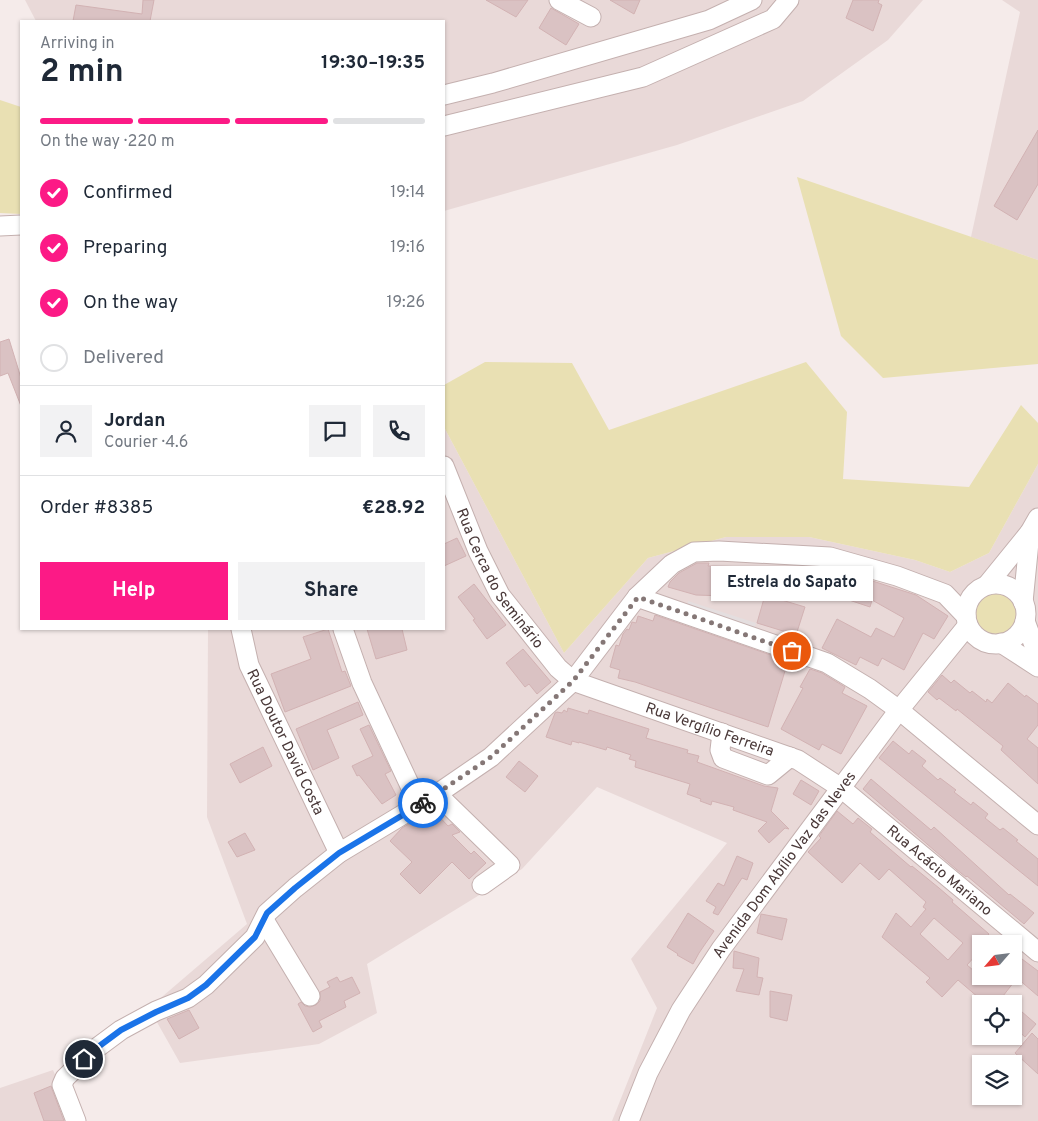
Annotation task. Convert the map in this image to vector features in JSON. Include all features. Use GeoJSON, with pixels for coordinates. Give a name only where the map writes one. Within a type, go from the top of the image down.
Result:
{"type":"FeatureCollection","features":[{"type":"Feature","properties":{"kind":"street"},"geometry":{"type":"LineString","coordinates":[[559,0],[591,17]]}},
{"type":"Feature","properties":{"kind":"street"},"geometry":{"type":"LineString","coordinates":[[445,95],[494,83],[709,20],[752,0]]}},
{"type":"Feature","properties":{"kind":"street"},"geometry":{"type":"LineString","coordinates":[[445,126],[643,77],[773,19],[789,0]]}},
{"type":"Feature","properties":{"kind":"street"},"geometry":{"type":"LineString","coordinates":[[0,226],[20,226]]}},
{"type":"Feature","properties":{"kind":"street","name":"Rua Cerca do Seminário"},"geometry":{"type":"LineString","coordinates":[[445,468],[478,550],[500,595],[558,668],[573,681]]}},
{"type":"Feature","properties":{"kind":"street"},"geometry":{"type":"LineString","coordinates":[[967,620],[966,607],[969,600],[984,586],[1034,525]]}},
{"type":"Feature","properties":{"kind":"street"},"geometry":{"type":"LineString","coordinates":[[949,650],[965,644],[1009,641],[1022,629],[1034,525]]}},
{"type":"Feature","properties":{"kind":"street"},"geometry":{"type":"LineString","coordinates":[[76,1121],[62,1086],[65,1078],[94,1050],[121,1030],[188,998],[206,985],[255,937],[267,913],[295,888],[339,853],[419,806],[491,757],[573,681],[638,597],[672,564],[694,552],[719,551],[830,557],[896,576],[945,594],[967,620],[973,633],[980,639],[995,643],[1038,667]]}},
{"type":"Feature","properties":{"kind":"street"},"geometry":{"type":"LineString","coordinates":[[945,594],[1003,584],[1012,588],[1019,594],[1038,656]]}},
{"type":"Feature","properties":{"kind":"street"},"geometry":{"type":"LineString","coordinates":[[638,597],[668,610],[827,663],[870,689],[899,710],[1038,826]]}},
{"type":"Feature","properties":{"kind":"street","name":"Avenida Dom Abílio Vaz das Neves"},"geometry":{"type":"LineString","coordinates":[[629,1121],[648,1072],[681,1010],[721,949],[899,710],[949,650],[967,620]]}},
{"type":"Feature","properties":{"kind":"street","name":"Rua Doutor David Costa"},"geometry":{"type":"LineString","coordinates":[[241,630],[249,665],[339,853]]}},
{"type":"Feature","properties":{"kind":"street"},"geometry":{"type":"LineString","coordinates":[[343,630],[362,683],[419,806]]}},
{"type":"Feature","properties":{"kind":"street","name":"Rua Vergílio Ferreira"},"geometry":{"type":"LineString","coordinates":[[573,681],[798,760],[841,788]]}},
{"type":"Feature","properties":{"kind":"street","name":"Rua Acácio Mariano"},"geometry":{"type":"LineString","coordinates":[[841,788],[1038,952]]}},
{"type":"Feature","properties":{"kind":"street"},"geometry":{"type":"LineString","coordinates":[[437,794],[510,865],[482,885]]}},
{"type":"Feature","properties":{"kind":"street"},"geometry":{"type":"LineString","coordinates":[[264,920],[310,996]]}},
{"type":"Feature","properties":{"kind":"shaded area"},"geometry":{"type":"Polygon","coordinates":[[[25,0],[923,0],[888,40],[803,101],[677,145],[445,211],[445,20],[35,20],[25,0]]]}},
{"type":"Feature","properties":{"kind":"shaded area"},"geometry":{"type":"Polygon","coordinates":[[[1002,0],[1038,0],[1038,260],[971,237],[1020,12],[1002,0]]]}},
{"type":"Feature","properties":{"kind":"shaded area"},"geometry":{"type":"Polygon","coordinates":[[[0,100],[20,107],[20,214],[0,213],[0,100]]]}},
{"type":"Feature","properties":{"kind":"shaded area"},"geometry":{"type":"Polygon","coordinates":[[[797,177],[1038,260],[1038,364],[883,378],[841,336],[797,177]]]}},
{"type":"Feature","properties":{"kind":"shaded area"},"geometry":{"type":"Polygon","coordinates":[[[485,362],[572,363],[609,430],[806,362],[847,412],[843,479],[969,487],[1021,405],[1038,423],[1038,464],[989,553],[950,572],[915,560],[809,537],[726,537],[648,558],[564,653],[445,429],[445,384],[485,362]]]}},
{"type":"Feature","properties":{"kind":"shaded area"},"geometry":{"type":"Polygon","coordinates":[[[445,429],[564,653],[648,558],[726,537],[809,537],[915,560],[950,572],[989,553],[1038,464],[1038,1121],[612,1121],[657,1008],[631,959],[727,843],[597,787],[522,869],[367,964],[377,1013],[319,1044],[180,1063],[149,1008],[247,924],[207,817],[208,630],[445,630],[445,429]]]}},
{"type":"Feature","properties":{"kind":"shaded area"},"geometry":{"type":"Polygon","coordinates":[[[997,591],[1009,595],[1015,601],[1019,613],[1015,625],[1009,631],[997,635],[985,631],[979,625],[975,613],[979,601],[985,595],[997,591]]]}},
{"type":"Feature","properties":{"kind":"shaded area"},"geometry":{"type":"Polygon","coordinates":[[[688,601],[756,623],[753,633],[686,611],[688,601]]]}},
{"type":"Feature","properties":{"kind":"shaded area"},"geometry":{"type":"Polygon","coordinates":[[[53,1070],[75,1121],[0,1121],[0,1088],[53,1070]]]}},
{"type":"Feature","properties":{"kind":"building"},"geometry":{"type":"Polygon","coordinates":[[[143,0],[154,0],[150,20],[73,20],[76,5],[142,14],[143,0]]]}},
{"type":"Feature","properties":{"kind":"building"},"geometry":{"type":"Polygon","coordinates":[[[486,0],[528,0],[516,17],[486,0]]]}},
{"type":"Feature","properties":{"kind":"building"},"geometry":{"type":"Polygon","coordinates":[[[610,0],[640,0],[634,14],[610,0]]]}},
{"type":"Feature","properties":{"kind":"building"},"geometry":{"type":"Polygon","coordinates":[[[853,0],[879,0],[878,3],[882,5],[873,31],[846,18],[853,0]]]}},
{"type":"Feature","properties":{"kind":"building"},"geometry":{"type":"Polygon","coordinates":[[[551,8],[579,24],[566,45],[539,28],[551,8]]]}},
{"type":"Feature","properties":{"kind":"building"},"geometry":{"type":"Polygon","coordinates":[[[1038,130],[1038,184],[1017,220],[994,206],[1038,130]]]}},
{"type":"Feature","properties":{"kind":"building"},"geometry":{"type":"Polygon","coordinates":[[[9,339],[20,375],[20,403],[8,373],[0,376],[0,342],[9,339]]]}},
{"type":"Feature","properties":{"kind":"building"},"geometry":{"type":"Polygon","coordinates":[[[457,538],[466,556],[445,566],[445,544],[457,538]]]}},
{"type":"Feature","properties":{"kind":"building"},"geometry":{"type":"Polygon","coordinates":[[[697,563],[709,563],[708,566],[756,567],[755,583],[737,582],[735,590],[725,590],[725,596],[696,595],[668,587],[670,582],[679,573],[697,563]]]}},
{"type":"Feature","properties":{"kind":"building"},"geometry":{"type":"Polygon","coordinates":[[[800,570],[828,572],[827,588],[800,585],[800,570]]]}},
{"type":"Feature","properties":{"kind":"building"},"geometry":{"type":"Polygon","coordinates":[[[857,576],[916,595],[948,616],[934,639],[923,633],[904,670],[882,658],[878,666],[860,657],[856,665],[822,648],[837,619],[871,637],[876,628],[894,637],[904,618],[872,600],[870,607],[843,598],[850,577],[856,579],[857,576]]]}},
{"type":"Feature","properties":{"kind":"building"},"geometry":{"type":"Polygon","coordinates":[[[474,584],[506,625],[487,639],[458,597],[474,584]]]}},
{"type":"Feature","properties":{"kind":"building"},"geometry":{"type":"Polygon","coordinates":[[[765,595],[805,607],[796,635],[757,623],[765,595]]]}},
{"type":"Feature","properties":{"kind":"building"},"geometry":{"type":"Polygon","coordinates":[[[655,615],[788,661],[768,727],[618,678],[620,670],[610,667],[616,645],[619,646],[623,634],[627,629],[629,630],[632,622],[636,623],[638,616],[653,621],[655,615]]]}},
{"type":"Feature","properties":{"kind":"building"},"geometry":{"type":"Polygon","coordinates":[[[328,630],[342,672],[345,671],[351,686],[285,712],[271,674],[311,659],[303,637],[328,630]]]}},
{"type":"Feature","properties":{"kind":"building"},"geometry":{"type":"Polygon","coordinates":[[[367,630],[402,630],[407,650],[376,659],[367,630]]]}},
{"type":"Feature","properties":{"kind":"building"},"geometry":{"type":"Polygon","coordinates":[[[523,649],[551,682],[537,694],[529,684],[525,687],[506,663],[523,649]]]}},
{"type":"Feature","properties":{"kind":"building"},"geometry":{"type":"Polygon","coordinates":[[[810,669],[822,673],[845,687],[842,693],[867,706],[841,754],[822,744],[819,750],[781,729],[803,688],[800,687],[810,669]]]}},
{"type":"Feature","properties":{"kind":"building"},"geometry":{"type":"Polygon","coordinates":[[[942,675],[951,683],[954,680],[970,693],[972,691],[986,702],[987,699],[992,703],[1008,683],[1025,697],[1026,695],[1038,704],[1038,725],[1027,739],[1038,748],[1038,784],[1001,750],[1003,746],[957,709],[956,711],[939,698],[937,700],[928,692],[942,675]]]}},
{"type":"Feature","properties":{"kind":"building"},"geometry":{"type":"Polygon","coordinates":[[[358,702],[363,715],[327,730],[339,758],[313,770],[296,729],[358,702]]]}},
{"type":"Feature","properties":{"kind":"building"},"geometry":{"type":"Polygon","coordinates":[[[568,708],[588,714],[589,710],[649,729],[646,738],[688,750],[687,753],[699,756],[697,762],[764,786],[778,788],[771,811],[789,829],[785,828],[769,843],[758,831],[767,822],[733,810],[734,807],[712,801],[711,805],[700,801],[701,799],[687,794],[690,784],[635,767],[636,761],[629,759],[631,755],[607,747],[606,750],[572,741],[571,745],[546,737],[555,713],[562,713],[564,710],[567,712],[568,708]]]}},
{"type":"Feature","properties":{"kind":"building"},"geometry":{"type":"Polygon","coordinates":[[[369,725],[391,771],[385,774],[396,795],[382,804],[359,775],[357,776],[352,766],[373,756],[360,729],[369,725]]]}},
{"type":"Feature","properties":{"kind":"building"},"geometry":{"type":"Polygon","coordinates":[[[893,741],[909,754],[912,750],[926,761],[922,766],[938,780],[940,778],[956,790],[954,792],[971,805],[973,802],[988,814],[985,818],[1000,830],[1003,828],[1038,859],[1038,886],[879,758],[893,741]]]}},
{"type":"Feature","properties":{"kind":"building"},"geometry":{"type":"Polygon","coordinates":[[[263,747],[272,766],[240,783],[230,764],[263,747]]]}},
{"type":"Feature","properties":{"kind":"building"},"geometry":{"type":"Polygon","coordinates":[[[519,761],[538,776],[525,792],[506,777],[519,761]]]}},
{"type":"Feature","properties":{"kind":"building"},"geometry":{"type":"Polygon","coordinates":[[[871,779],[931,830],[934,827],[1009,895],[1034,913],[1024,924],[956,869],[863,789],[871,779]]]}},
{"type":"Feature","properties":{"kind":"building"},"geometry":{"type":"Polygon","coordinates":[[[801,780],[819,791],[811,805],[793,794],[801,780]]]}},
{"type":"Feature","properties":{"kind":"building"},"geometry":{"type":"Polygon","coordinates":[[[433,810],[448,826],[452,824],[460,832],[452,835],[471,854],[474,851],[486,863],[469,879],[452,862],[420,894],[400,874],[412,862],[390,841],[402,828],[433,810]]]}},
{"type":"Feature","properties":{"kind":"building"},"geometry":{"type":"Polygon","coordinates":[[[837,811],[853,824],[858,818],[872,829],[870,832],[953,900],[952,902],[989,934],[972,935],[972,959],[967,965],[972,969],[972,985],[1012,985],[1004,995],[976,995],[958,980],[942,997],[926,982],[930,978],[882,937],[896,913],[911,927],[926,909],[923,907],[926,902],[889,869],[879,880],[860,863],[842,883],[808,852],[821,838],[819,836],[837,811]],[[934,918],[920,934],[948,960],[963,943],[934,918]]]}},
{"type":"Feature","properties":{"kind":"building"},"geometry":{"type":"Polygon","coordinates":[[[245,833],[255,850],[237,857],[228,842],[245,833]]]}},
{"type":"Feature","properties":{"kind":"building"},"geometry":{"type":"Polygon","coordinates":[[[737,856],[753,863],[747,880],[742,878],[718,915],[713,913],[716,907],[706,901],[718,883],[724,886],[737,856]]]}},
{"type":"Feature","properties":{"kind":"building"},"geometry":{"type":"Polygon","coordinates":[[[688,913],[714,931],[693,964],[667,947],[688,913]]]}},
{"type":"Feature","properties":{"kind":"building"},"geometry":{"type":"Polygon","coordinates":[[[761,914],[787,919],[782,940],[757,933],[761,914]]]}},
{"type":"Feature","properties":{"kind":"building"},"geometry":{"type":"Polygon","coordinates":[[[734,951],[759,958],[757,977],[763,978],[759,995],[736,991],[744,969],[733,968],[734,951]]]}},
{"type":"Feature","properties":{"kind":"building"},"geometry":{"type":"Polygon","coordinates":[[[1022,959],[1038,971],[1038,996],[1022,982],[1022,959]]]}},
{"type":"Feature","properties":{"kind":"building"},"geometry":{"type":"Polygon","coordinates":[[[337,977],[340,982],[352,977],[360,993],[344,1001],[346,1007],[319,1021],[322,1027],[313,1032],[298,1004],[301,1002],[305,1006],[310,1007],[316,1005],[320,1001],[320,992],[330,987],[327,982],[337,977]]]}},
{"type":"Feature","properties":{"kind":"building"},"geometry":{"type":"Polygon","coordinates":[[[770,991],[792,995],[787,1021],[770,1017],[770,991]]]}},
{"type":"Feature","properties":{"kind":"building"},"geometry":{"type":"Polygon","coordinates":[[[189,1010],[199,1028],[179,1039],[167,1019],[189,1010]]]}},
{"type":"Feature","properties":{"kind":"building"},"geometry":{"type":"Polygon","coordinates":[[[1022,1012],[1036,1024],[1025,1037],[1022,1034],[1022,1012]]]}},
{"type":"Feature","properties":{"kind":"building"},"geometry":{"type":"Polygon","coordinates":[[[1032,1033],[1038,1039],[1038,1074],[1022,1059],[1022,1055],[1015,1053],[1032,1033]]]}},
{"type":"Feature","properties":{"kind":"building"},"geometry":{"type":"Polygon","coordinates":[[[51,1086],[64,1121],[44,1121],[34,1093],[51,1086]]]}},
{"type":"Feature","properties":{"kind":"way so far"},"geometry":{"type":"LineString","coordinates":[[423,803],[491,757],[573,681],[638,597],[668,610],[792,651]]}},
{"type":"Feature","properties":{"kind":"place","name":"Estrela do Sapato"},"geometry":{"type":"Point","coordinates":[792,651]}},
{"type":"Feature","properties":{"kind":"route"},"geometry":{"type":"LineString","coordinates":[[84,1059],[121,1030],[188,998],[206,985],[255,937],[267,913],[295,888],[339,853],[423,803]]}}]}
